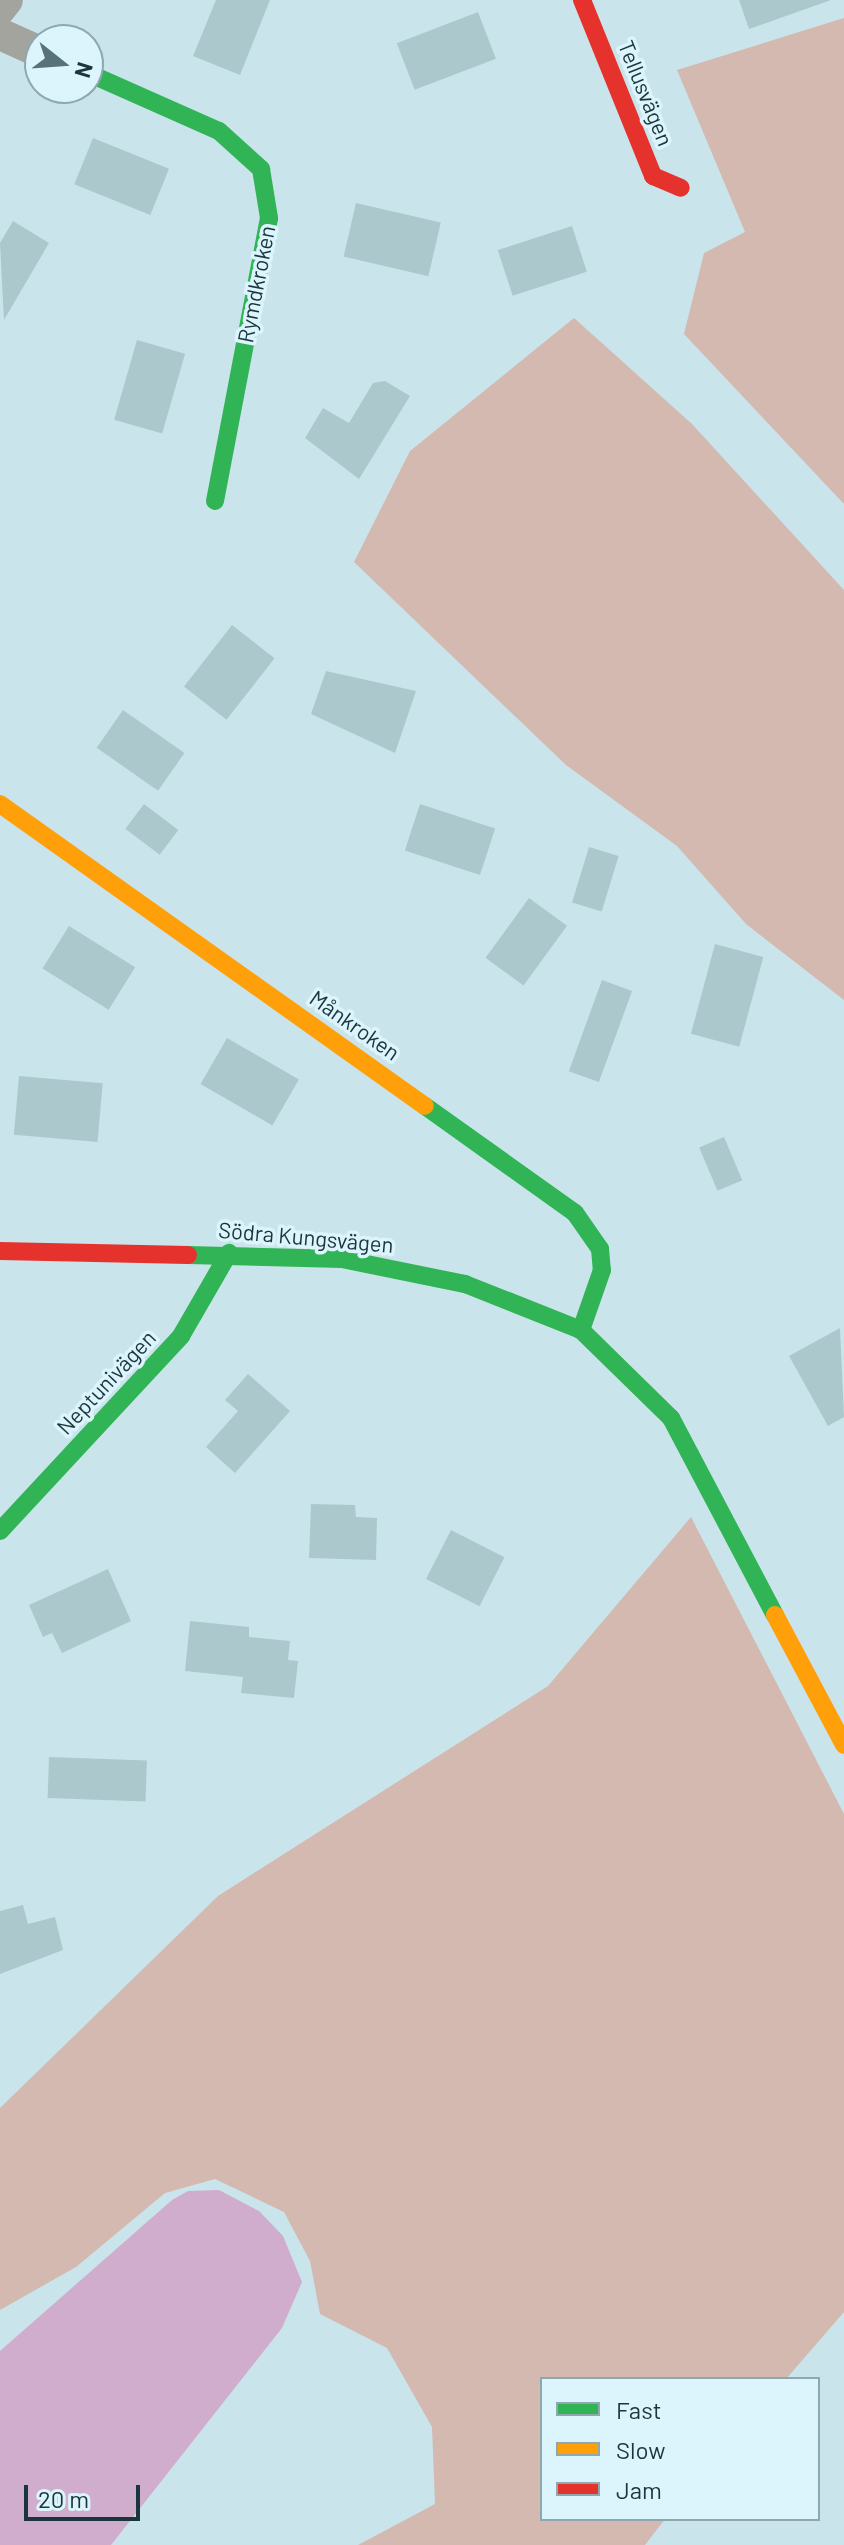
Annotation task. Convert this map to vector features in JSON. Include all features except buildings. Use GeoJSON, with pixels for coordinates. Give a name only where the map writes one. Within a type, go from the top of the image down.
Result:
{"type":"FeatureCollection","features":[{"type":"Feature","properties":{"kind":"street"},"geometry":{"type":"LineString","coordinates":[[0,9],[7,0]]}},
{"type":"Feature","properties":{"kind":"street","name":"Tellusvägen"},"geometry":{"type":"LineString","coordinates":[[582,0],[653,176],[681,188]]}},
{"type":"Feature","properties":{"kind":"street"},"geometry":{"type":"LineString","coordinates":[[0,34],[24,45]]}},
{"type":"Feature","properties":{"kind":"street","name":"Rymdkroken"},"geometry":{"type":"LineString","coordinates":[[104,80],[219,131],[261,169],[269,218],[215,501]]}},
{"type":"Feature","properties":{"kind":"street","name":"Månkroken"},"geometry":{"type":"LineString","coordinates":[[0,804],[575,1213],[600,1249],[602,1270],[581,1330]]}},
{"type":"Feature","properties":{"kind":"street","name":"Södra Kungsvägen"},"geometry":{"type":"LineString","coordinates":[[0,1251],[229,1253],[414,1271],[581,1330],[671,1418],[844,1745]]}},
{"type":"Feature","properties":{"kind":"street","name":"Neptunivägen"},"geometry":{"type":"LineString","coordinates":[[0,1531],[181,1336],[229,1253]]}},
{"type":"Feature","properties":{"kind":"shaded area"},"geometry":{"type":"Polygon","coordinates":[[[844,18],[844,504],[684,334],[704,253],[745,232],[677,70],[844,18]]]}},
{"type":"Feature","properties":{"kind":"shaded area"},"geometry":{"type":"Polygon","coordinates":[[[574,318],[692,424],[844,590],[844,1000],[746,924],[677,846],[566,765],[354,562],[410,451],[574,318]]]}},
{"type":"Feature","properties":{"kind":"shaded area"},"geometry":{"type":"Polygon","coordinates":[[[691,1517],[844,1814],[844,2312],[788,2377],[540,2377],[540,2521],[663,2521],[645,2545],[358,2545],[435,2504],[432,2427],[387,2348],[320,2314],[310,2261],[284,2212],[215,2179],[165,2193],[76,2267],[0,2310],[0,2108],[218,1896],[548,1686],[691,1517]]]}},
{"type":"Feature","properties":{"kind":"shaded area"},"geometry":{"type":"Polygon","coordinates":[[[219,2190],[259,2211],[283,2236],[302,2282],[282,2328],[111,2545],[0,2545],[0,2351],[172,2200],[188,2191],[219,2190]]]}},
{"type":"Feature","properties":{"kind":"traffic: fast"},"geometry":{"type":"LineString","coordinates":[[104,80],[219,131],[261,169],[269,218],[215,501]]}},
{"type":"Feature","properties":{"kind":"traffic: fast"},"geometry":{"type":"LineString","coordinates":[[425,1106],[575,1213],[600,1249],[602,1270],[581,1330]]}},
{"type":"Feature","properties":{"kind":"traffic: fast"},"geometry":{"type":"LineString","coordinates":[[0,1531],[181,1336],[229,1253]]}},
{"type":"Feature","properties":{"kind":"traffic: fast"},"geometry":{"type":"LineString","coordinates":[[188,1255],[342,1259],[465,1284],[581,1330],[671,1418],[775,1615]]}},
{"type":"Feature","properties":{"kind":"traffic: slow"},"geometry":{"type":"LineString","coordinates":[[0,804],[425,1106]]}},
{"type":"Feature","properties":{"kind":"traffic: slow"},"geometry":{"type":"LineString","coordinates":[[775,1615],[844,1745]]}},
{"type":"Feature","properties":{"kind":"traffic: jam"},"geometry":{"type":"LineString","coordinates":[[582,0],[653,176],[681,188]]}},
{"type":"Feature","properties":{"kind":"traffic: jam"},"geometry":{"type":"LineString","coordinates":[[0,1251],[188,1255]]}}]}
